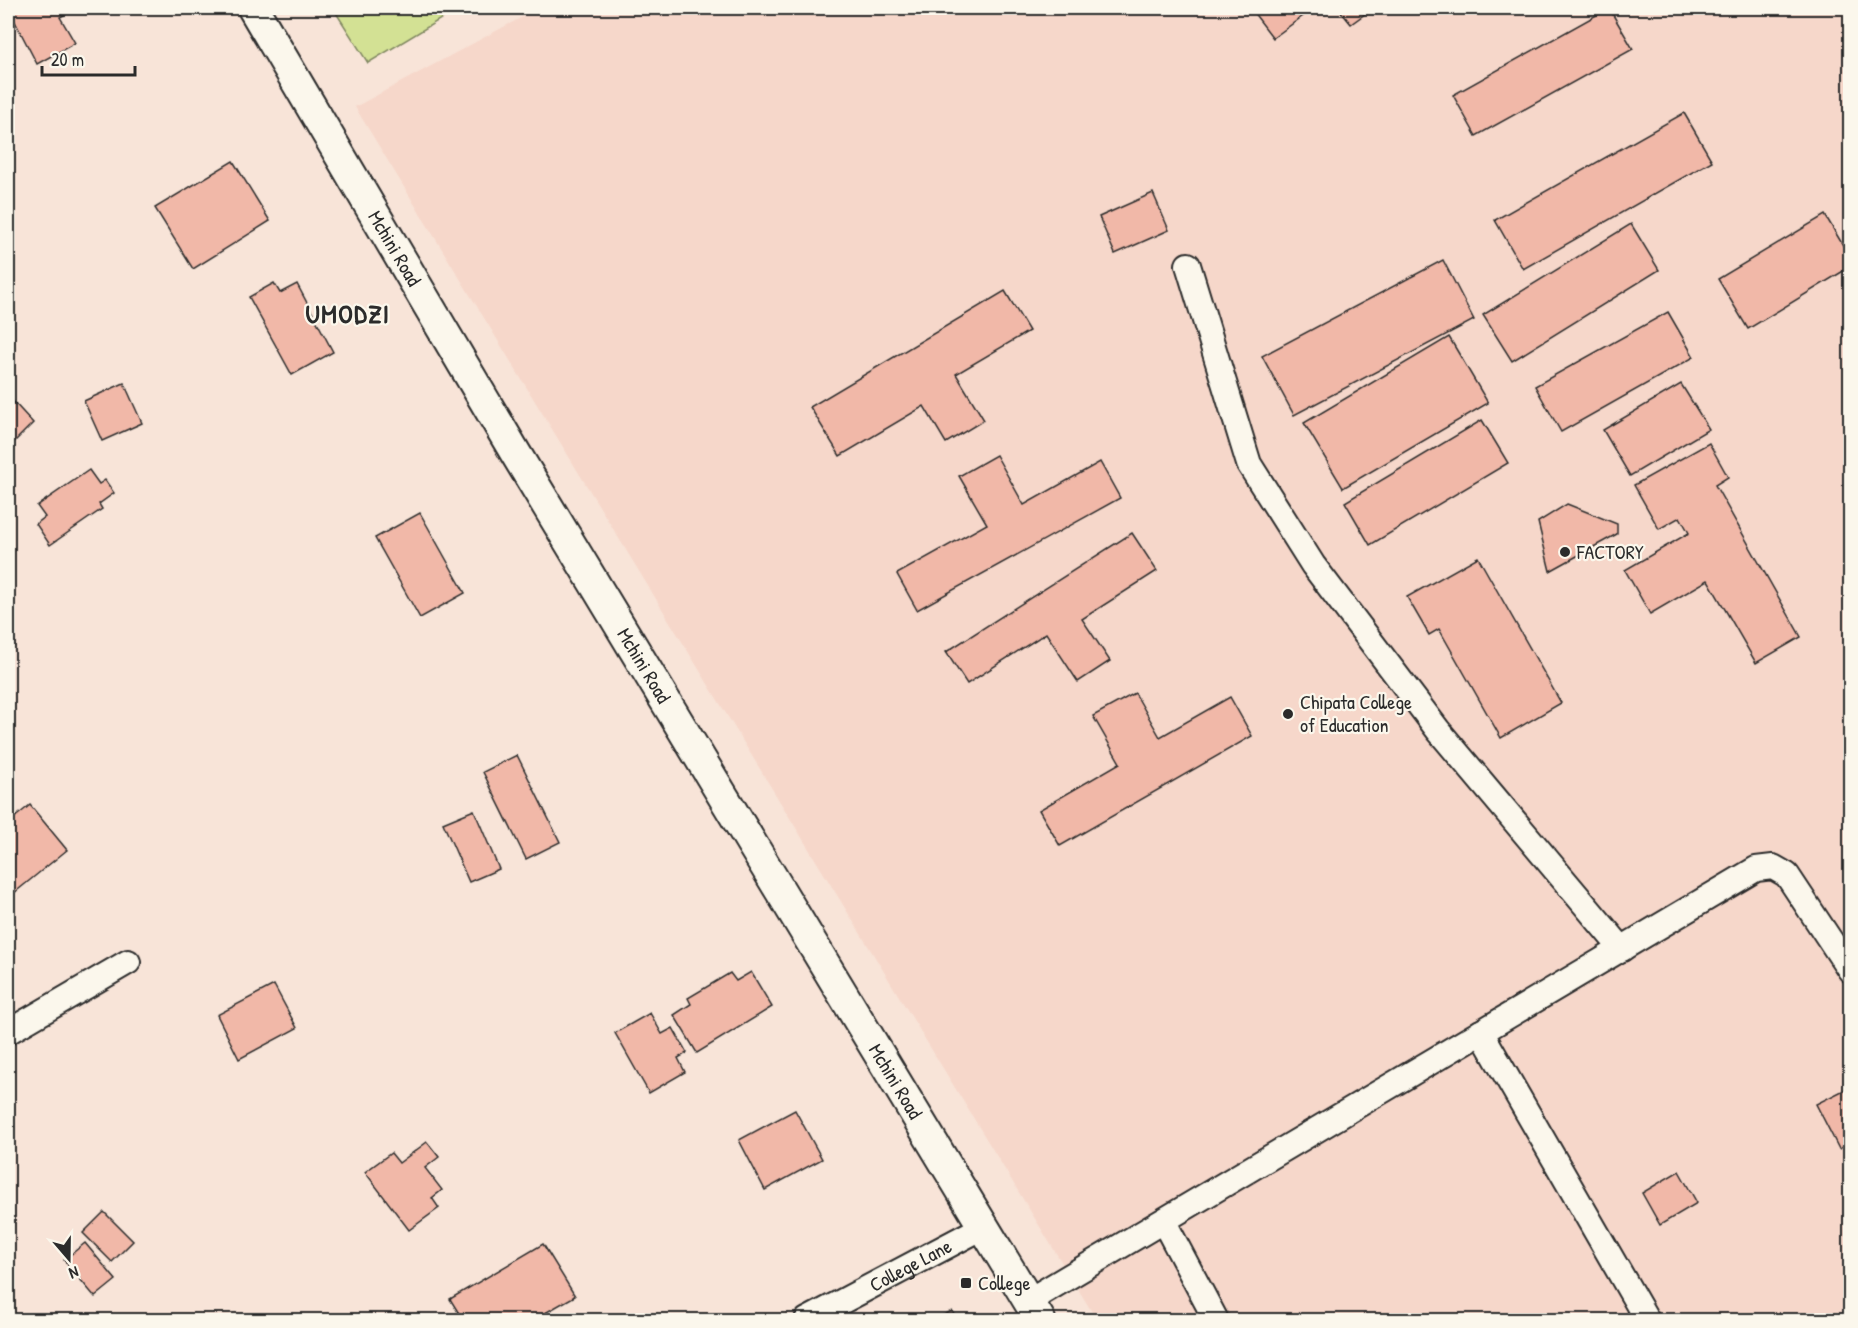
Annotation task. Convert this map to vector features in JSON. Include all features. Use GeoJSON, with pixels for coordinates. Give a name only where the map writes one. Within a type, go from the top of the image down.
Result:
{"type":"FeatureCollection","features":[{"type":"Feature","properties":{"kind":"street","name":"Mchini Road"},"geometry":{"type":"LineString","coordinates":[[253,8],[516,454],[1034,1311]]}},
{"type":"Feature","properties":{"kind":"street"},"geometry":{"type":"LineString","coordinates":[[1188,265],[1249,464],[1313,565],[1438,730],[1622,949]]}},
{"type":"Feature","properties":{"kind":"street"},"geometry":{"type":"LineString","coordinates":[[1034,1311],[1164,1222],[1756,869],[1773,867],[1787,875],[1851,970]]}},
{"type":"Feature","properties":{"kind":"street"},"geometry":{"type":"LineString","coordinates":[[8,1032],[128,962]]}},
{"type":"Feature","properties":{"kind":"street"},"geometry":{"type":"LineString","coordinates":[[1481,1032],[1647,1320]]}},
{"type":"Feature","properties":{"kind":"street"},"geometry":{"type":"LineString","coordinates":[[1164,1222],[1216,1320]]}},
{"type":"Feature","properties":{"kind":"street","name":"College Lane"},"geometry":{"type":"LineString","coordinates":[[807,1320],[983,1227]]}},
{"type":"Feature","properties":{"kind":"shaded area","name":"Chipata College of Education"},"geometry":{"type":"Polygon","coordinates":[[[539,8],[1850,8],[1850,1320],[1097,1320],[355,107],[539,8]]]}},
{"type":"Feature","properties":{"kind":"green space"},"geometry":{"type":"Polygon","coordinates":[[[333,8],[459,8],[368,63],[333,8]]]}},
{"type":"Feature","properties":{"kind":"building"},"geometry":{"type":"Polygon","coordinates":[[[8,8],[62,8],[66,14],[60,17],[75,43],[37,64],[8,8]]]}},
{"type":"Feature","properties":{"kind":"building"},"geometry":{"type":"Polygon","coordinates":[[[1250,8],[1314,8],[1273,38],[1250,8]]]}},
{"type":"Feature","properties":{"kind":"building"},"geometry":{"type":"Polygon","coordinates":[[[1338,8],[1373,8],[1351,24],[1338,8]]]}},
{"type":"Feature","properties":{"kind":"building"},"geometry":{"type":"Polygon","coordinates":[[[1609,8],[1633,49],[1476,136],[1453,95],[1609,8]]]}},
{"type":"Feature","properties":{"kind":"building"},"geometry":{"type":"Polygon","coordinates":[[[1684,113],[1712,161],[1523,269],[1495,220],[1684,113]]]}},
{"type":"Feature","properties":{"kind":"building"},"geometry":{"type":"Polygon","coordinates":[[[233,161],[270,221],[193,269],[155,208],[233,161]]]}},
{"type":"Feature","properties":{"kind":"building"},"geometry":{"type":"Polygon","coordinates":[[[1153,193],[1169,230],[1115,254],[1099,217],[1153,193]]]}},
{"type":"Feature","properties":{"kind":"building"},"geometry":{"type":"Polygon","coordinates":[[[1825,215],[1850,257],[1850,267],[1748,329],[1718,279],[1825,215]]]}},
{"type":"Feature","properties":{"kind":"building"},"geometry":{"type":"Polygon","coordinates":[[[1631,224],[1659,270],[1512,361],[1483,315],[1631,224]]]}},
{"type":"Feature","properties":{"kind":"building"},"geometry":{"type":"Polygon","coordinates":[[[1443,260],[1474,320],[1294,415],[1262,356],[1443,260]]]}},
{"type":"Feature","properties":{"kind":"building"},"geometry":{"type":"Polygon","coordinates":[[[274,283],[280,293],[297,284],[333,352],[292,375],[249,297],[274,283]]]}},
{"type":"Feature","properties":{"kind":"building"},"geometry":{"type":"Polygon","coordinates":[[[1005,291],[1029,331],[956,374],[984,420],[946,443],[924,406],[840,456],[810,407],[1005,291]]]}},
{"type":"Feature","properties":{"kind":"building"},"geometry":{"type":"Polygon","coordinates":[[[1668,312],[1694,357],[1561,432],[1535,386],[1668,312]]]}},
{"type":"Feature","properties":{"kind":"building"},"geometry":{"type":"Polygon","coordinates":[[[1449,337],[1488,403],[1343,488],[1304,423],[1449,337]]]}},
{"type":"Feature","properties":{"kind":"building"},"geometry":{"type":"Polygon","coordinates":[[[124,383],[142,423],[102,441],[84,401],[124,383]]]}},
{"type":"Feature","properties":{"kind":"building"},"geometry":{"type":"Polygon","coordinates":[[[1681,384],[1709,429],[1630,476],[1603,430],[1681,384]]]}},
{"type":"Feature","properties":{"kind":"building"},"geometry":{"type":"Polygon","coordinates":[[[11,399],[33,423],[8,448],[8,402],[11,399]]]}},
{"type":"Feature","properties":{"kind":"building"},"geometry":{"type":"Polygon","coordinates":[[[1482,420],[1508,463],[1370,545],[1345,502],[1482,420]]]}},
{"type":"Feature","properties":{"kind":"building"},"geometry":{"type":"Polygon","coordinates":[[[1709,443],[1728,477],[1715,485],[1801,637],[1756,663],[1708,580],[1650,614],[1625,570],[1689,533],[1680,517],[1659,529],[1634,485],[1709,443]]]}},
{"type":"Feature","properties":{"kind":"building"},"geometry":{"type":"Polygon","coordinates":[[[996,455],[1024,505],[1100,462],[1120,498],[917,610],[897,574],[987,524],[959,476],[996,455]]]}},
{"type":"Feature","properties":{"kind":"building"},"geometry":{"type":"Polygon","coordinates":[[[89,470],[99,484],[105,480],[114,493],[99,504],[102,509],[50,545],[36,524],[45,517],[37,506],[89,470]]]}},
{"type":"Feature","properties":{"kind":"building","name":"FACTORY"},"geometry":{"type":"Polygon","coordinates":[[[1567,504],[1617,524],[1617,534],[1550,571],[1538,522],[1567,504]]]}},
{"type":"Feature","properties":{"kind":"building"},"geometry":{"type":"Polygon","coordinates":[[[420,513],[465,593],[420,618],[375,538],[420,513]]]}},
{"type":"Feature","properties":{"kind":"building"},"geometry":{"type":"Polygon","coordinates":[[[1132,533],[1157,571],[1082,619],[1110,661],[1078,682],[1046,633],[967,684],[946,652],[1132,533]]]}},
{"type":"Feature","properties":{"kind":"building"},"geometry":{"type":"Polygon","coordinates":[[[1478,557],[1561,703],[1501,738],[1439,629],[1429,635],[1407,597],[1478,557]]]}},
{"type":"Feature","properties":{"kind":"building"},"geometry":{"type":"Polygon","coordinates":[[[1135,693],[1160,737],[1230,697],[1252,736],[1060,846],[1039,810],[1120,763],[1093,716],[1135,693]]]}},
{"type":"Feature","properties":{"kind":"building"},"geometry":{"type":"Polygon","coordinates":[[[517,755],[560,842],[526,859],[483,772],[517,755]]]}},
{"type":"Feature","properties":{"kind":"building"},"geometry":{"type":"Polygon","coordinates":[[[30,805],[67,850],[8,898],[8,823],[30,805]]]}},
{"type":"Feature","properties":{"kind":"building"},"geometry":{"type":"Polygon","coordinates":[[[474,810],[499,869],[469,882],[443,823],[474,810]]]}},
{"type":"Feature","properties":{"kind":"building"},"geometry":{"type":"Polygon","coordinates":[[[751,972],[772,1007],[697,1053],[674,1015],[691,1004],[688,998],[730,973],[736,981],[751,972]]]}},
{"type":"Feature","properties":{"kind":"building"},"geometry":{"type":"Polygon","coordinates":[[[274,985],[297,1028],[239,1059],[217,1015],[274,985]]]}},
{"type":"Feature","properties":{"kind":"building"},"geometry":{"type":"Polygon","coordinates":[[[650,1013],[662,1034],[673,1028],[687,1053],[678,1058],[685,1072],[649,1093],[615,1033],[650,1013]]]}},
{"type":"Feature","properties":{"kind":"building"},"geometry":{"type":"Polygon","coordinates":[[[1850,1087],[1850,1143],[1839,1149],[1816,1104],[1850,1087]]]}},
{"type":"Feature","properties":{"kind":"building"},"geometry":{"type":"Polygon","coordinates":[[[795,1110],[822,1159],[765,1190],[739,1140],[795,1110]]]}},
{"type":"Feature","properties":{"kind":"building"},"geometry":{"type":"Polygon","coordinates":[[[427,1142],[439,1157],[425,1168],[442,1190],[432,1198],[439,1208],[409,1230],[365,1172],[391,1153],[399,1163],[427,1142]]]}},
{"type":"Feature","properties":{"kind":"building"},"geometry":{"type":"Polygon","coordinates":[[[1679,1171],[1697,1203],[1660,1225],[1642,1193],[1679,1171]]]}},
{"type":"Feature","properties":{"kind":"building"},"geometry":{"type":"Polygon","coordinates":[[[104,1212],[133,1241],[112,1262],[83,1233],[104,1212]]]}},
{"type":"Feature","properties":{"kind":"building"},"geometry":{"type":"Polygon","coordinates":[[[85,1243],[116,1280],[95,1297],[64,1260],[85,1243]]]}},
{"type":"Feature","properties":{"kind":"building"},"geometry":{"type":"Polygon","coordinates":[[[543,1244],[575,1296],[533,1320],[463,1320],[450,1299],[543,1244]]]}},
{"type":"Feature","properties":{"kind":"building"},"geometry":{"type":"Polygon","coordinates":[[[952,1311],[957,1320],[933,1320],[952,1311]]]}},
{"type":"Feature","properties":{"kind":"place","name":"FACTORY"},"geometry":{"type":"Point","coordinates":[1565,552]}},
{"type":"Feature","properties":{"kind":"place","name":"Chipata College of Education"},"geometry":{"type":"Point","coordinates":[1288,714]}},
{"type":"Feature","properties":{"kind":"place","name":"College"},"geometry":{"type":"Point","coordinates":[966,1283]}},
{"type":"Feature","properties":{"kind":"district","name":"UMODZI"},"geometry":{"type":"Point","coordinates":[348,314]}}]}
